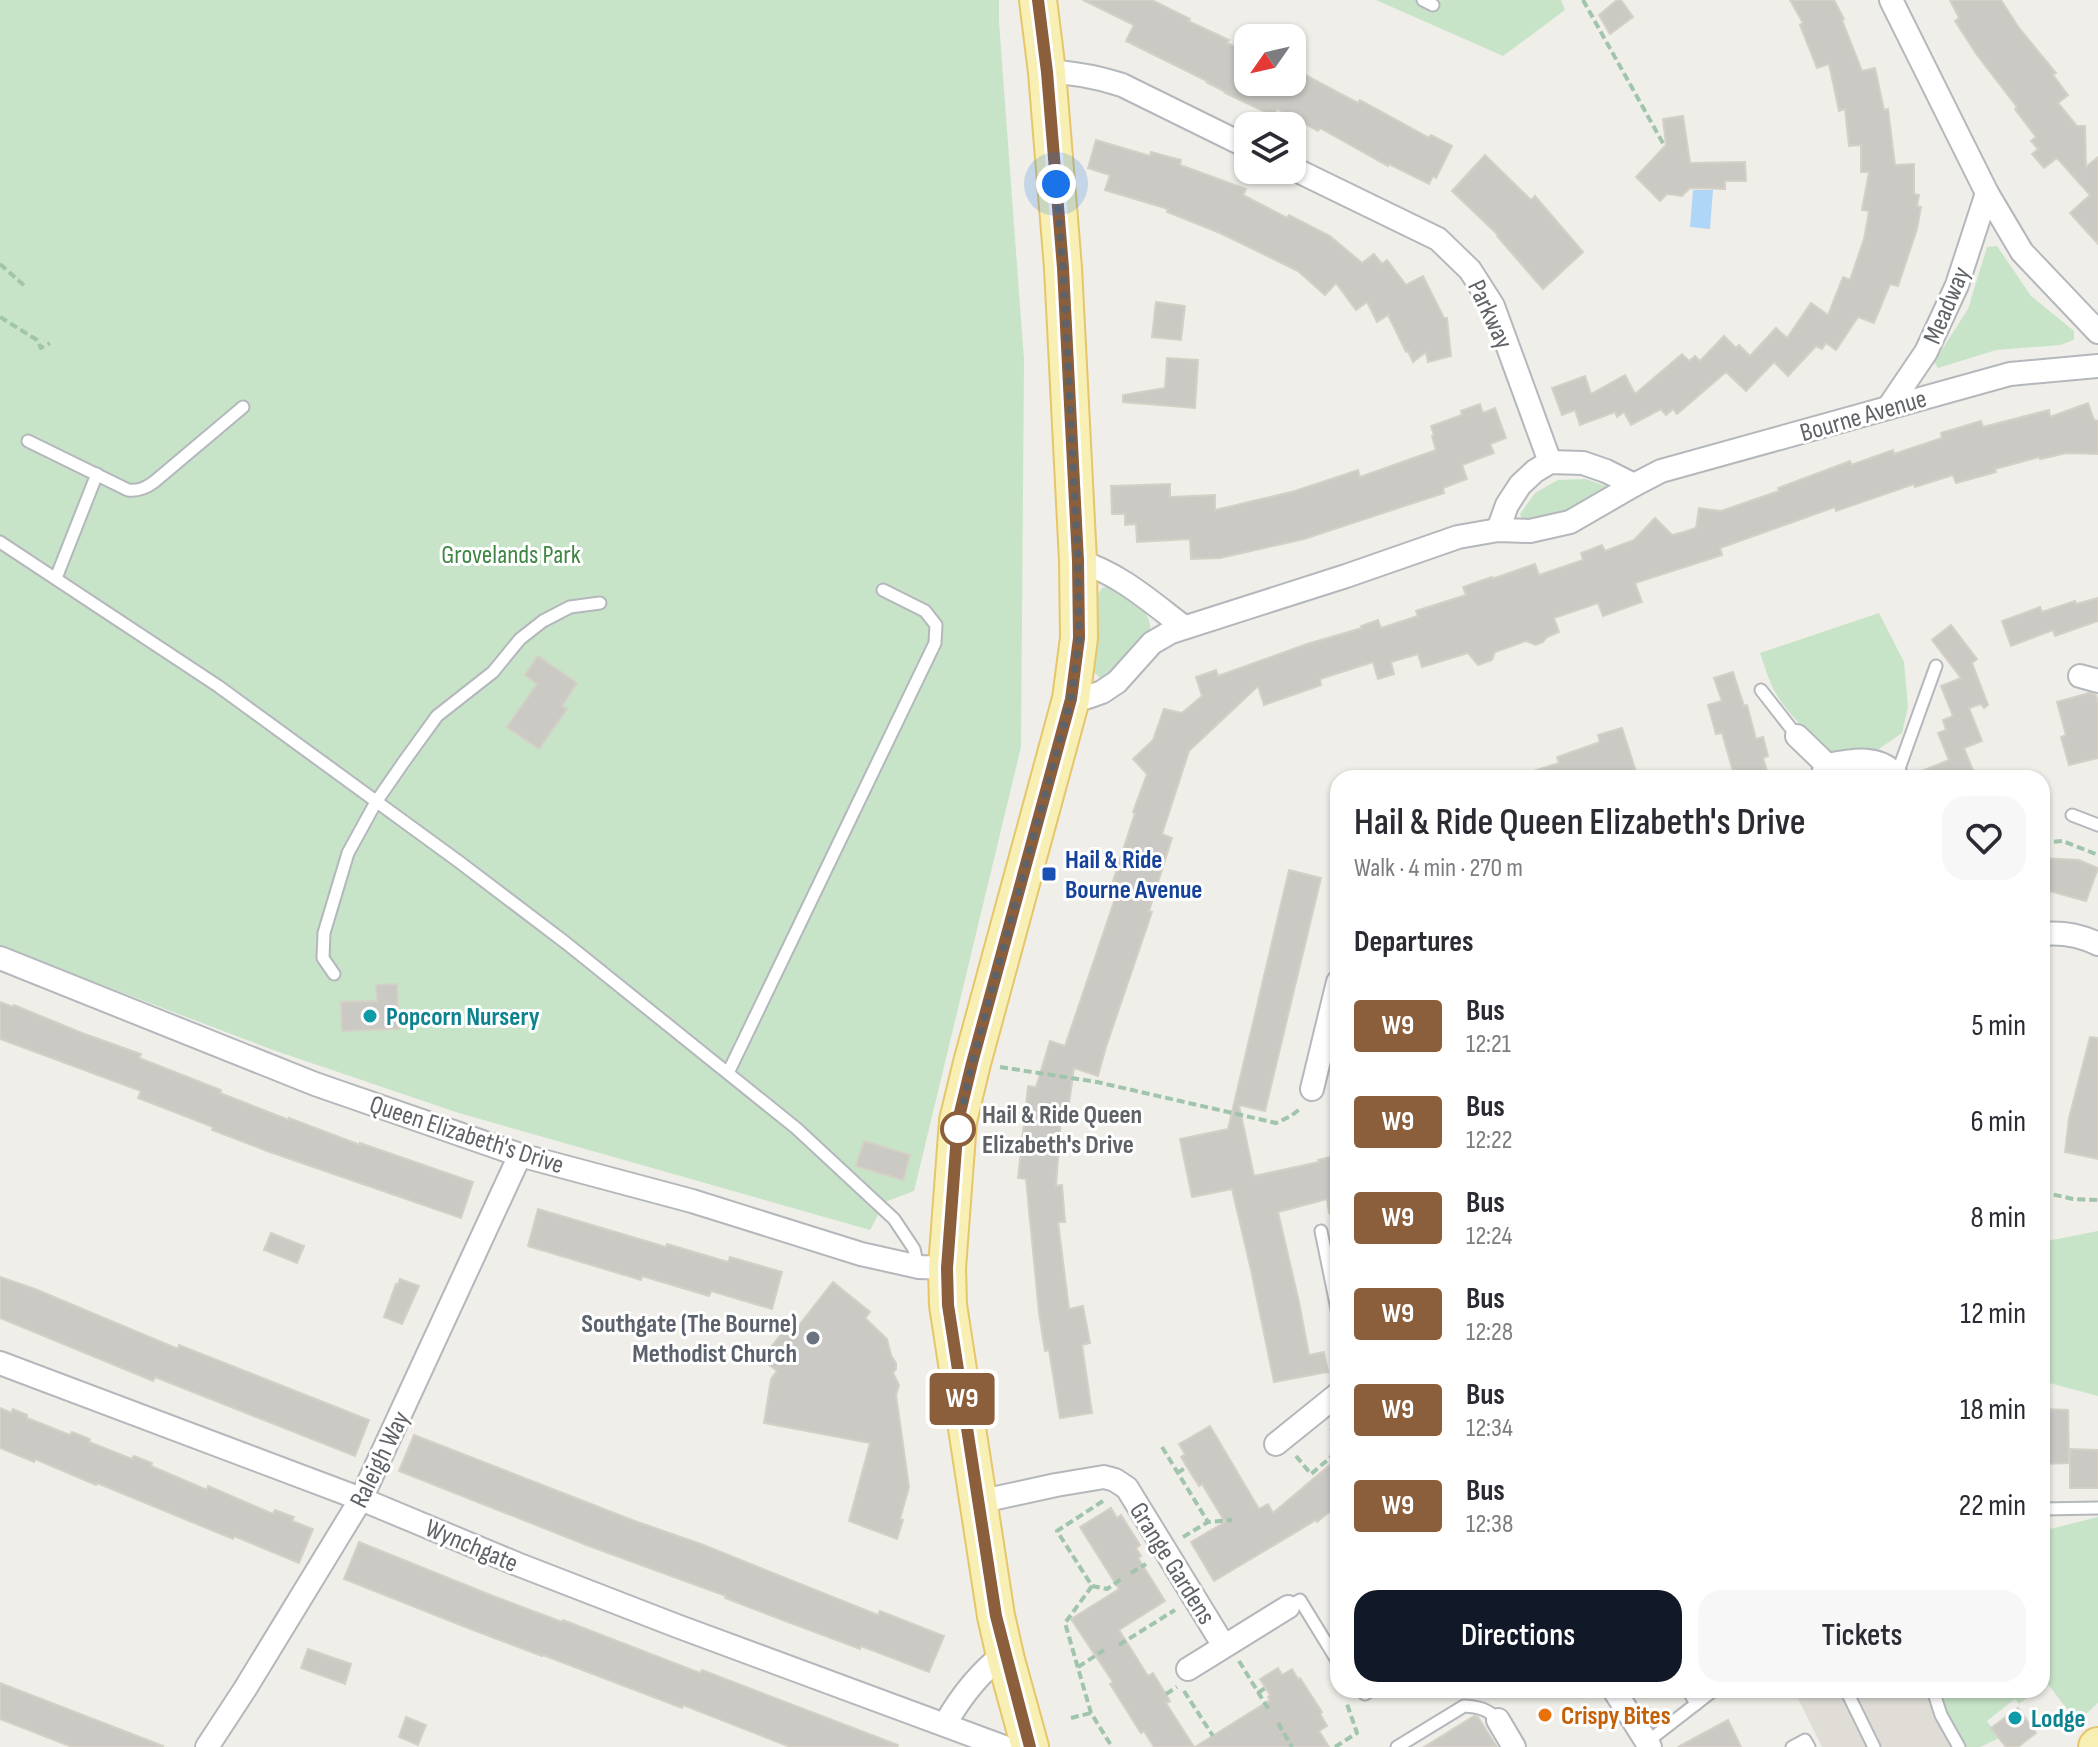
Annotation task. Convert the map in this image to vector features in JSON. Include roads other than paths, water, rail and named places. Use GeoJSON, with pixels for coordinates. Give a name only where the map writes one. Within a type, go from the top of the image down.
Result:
{"type":"FeatureCollection","features":[{"type":"Feature","properties":{"kind":"main road"},"geometry":{"type":"LineString","coordinates":[[1028,1747],[996,1616],[948,1305],[933,1268],[958,1121],[1071,699],[1079,638],[1063,268],[1038,0]]}},
{"type":"Feature","properties":{"kind":"street"},"geometry":{"type":"LineString","coordinates":[[1891,0],[1987,193],[2022,252],[2098,332]]}},
{"type":"Feature","properties":{"kind":"street"},"geometry":{"type":"LineString","coordinates":[[1047,72],[1100,78],[1122,85],[1234,140]]}},
{"type":"Feature","properties":{"kind":"street","name":"Parkway"},"geometry":{"type":"LineString","coordinates":[[1306,175],[1438,239],[1470,270],[1493,306],[1550,462]]}},
{"type":"Feature","properties":{"kind":"street","name":"Meadway"},"geometry":{"type":"LineString","coordinates":[[1888,408],[1926,352],[1939,325],[1957,285],[1987,193]]}},
{"type":"Feature","properties":{"kind":"street","name":"Bourne Avenue"},"geometry":{"type":"LineString","coordinates":[[1071,699],[1102,692],[1117,682],[1152,643],[1171,632],[1458,537],[1498,530],[1530,531],[1570,522],[1661,471],[2010,374],[2098,366]]}},
{"type":"Feature","properties":{"kind":"street"},"geometry":{"type":"LineString","coordinates":[[1498,530],[1507,505],[1520,485],[1550,462],[1583,463],[1634,485]]}},
{"type":"Feature","properties":{"kind":"street"},"geometry":{"type":"LineString","coordinates":[[1078,561],[1109,573],[1184,627]]}},
{"type":"Feature","properties":{"kind":"street"},"geometry":{"type":"LineString","coordinates":[[1797,736],[1823,770]]}},
{"type":"Feature","properties":{"kind":"street"},"geometry":{"type":"LineString","coordinates":[[1827,770],[1853,760],[1881,762],[1890,770]]}},
{"type":"Feature","properties":{"kind":"street"},"geometry":{"type":"LineString","coordinates":[[2050,933],[2082,936],[2098,944]]}},
{"type":"Feature","properties":{"kind":"street","name":"Queen Elizabeth's Drive"},"geometry":{"type":"LineString","coordinates":[[0,958],[315,1084],[520,1155],[692,1201],[861,1254],[933,1268]]}},
{"type":"Feature","properties":{"kind":"street"},"geometry":{"type":"LineString","coordinates":[[1312,1089],[1330,1017]]}},
{"type":"Feature","properties":{"kind":"street","name":"Raleigh Way"},"geometry":{"type":"LineString","coordinates":[[207,1747],[361,1499],[520,1155]]}},
{"type":"Feature","properties":{"kind":"street","name":"Wynchgate"},"geometry":{"type":"LineString","coordinates":[[0,1363],[361,1499],[575,1587],[1004,1747]]}},
{"type":"Feature","properties":{"kind":"street"},"geometry":{"type":"LineString","coordinates":[[1279,1441],[1330,1400]]}},
{"type":"Feature","properties":{"kind":"street","name":"Grange Gardens"},"geometry":{"type":"LineString","coordinates":[[978,1502],[1104,1477],[1115,1480],[1125,1487],[1226,1645]]}},
{"type":"Feature","properties":{"kind":"street","name":"Grange Gardens"},"geometry":{"type":"LineString","coordinates":[[1184,1677],[1226,1645],[1288,1607]]}},
{"type":"Feature","properties":{"kind":"street"},"geometry":{"type":"LineString","coordinates":[[945,1724],[957,1703],[989,1665],[1004,1654]]}},
{"type":"Feature","properties":{"kind":"street"},"geometry":{"type":"LineString","coordinates":[[1619,1698],[1648,1745]]}},
{"type":"Feature","properties":{"kind":"street"},"geometry":{"type":"LineString","coordinates":[[1498,1720],[1514,1747]]}},
{"type":"Feature","properties":{"kind":"lane"},"geometry":{"type":"LineString","coordinates":[[28,441],[135,491],[145,488],[243,407]]}},
{"type":"Feature","properties":{"kind":"lane"},"geometry":{"type":"LineString","coordinates":[[56,578],[97,474]]}},
{"type":"Feature","properties":{"kind":"lane"},"geometry":{"type":"LineString","coordinates":[[0,542],[218,686],[566,943],[796,1128],[894,1219],[914,1249],[933,1268]]}},
{"type":"Feature","properties":{"kind":"lane"},"geometry":{"type":"LineString","coordinates":[[728,1073],[935,643],[936,625],[925,611],[883,590]]}},
{"type":"Feature","properties":{"kind":"lane"},"geometry":{"type":"LineString","coordinates":[[334,974],[323,958],[324,933],[348,853],[376,802],[437,716],[493,672],[520,639],[543,621],[570,607],[600,603]]}},
{"type":"Feature","properties":{"kind":"lane"},"geometry":{"type":"LineString","coordinates":[[1899,770],[1936,666]]}},
{"type":"Feature","properties":{"kind":"lane"},"geometry":{"type":"LineString","coordinates":[[1761,690],[1797,736]]}},
{"type":"Feature","properties":{"kind":"lane"},"geometry":{"type":"LineString","coordinates":[[2072,815],[2098,825]]}},
{"type":"Feature","properties":{"kind":"lane"},"geometry":{"type":"LineString","coordinates":[[1321,1231],[1330,1275]]}},
{"type":"Feature","properties":{"kind":"lane"},"geometry":{"type":"LineString","coordinates":[[2050,1509],[2098,1508]]}},
{"type":"Feature","properties":{"kind":"lane"},"geometry":{"type":"LineString","coordinates":[[1288,1607],[1300,1600],[1330,1649]]}},
{"type":"Feature","properties":{"kind":"lane"},"geometry":{"type":"LineString","coordinates":[[1693,1698],[1696,1704]]}},
{"type":"Feature","properties":{"kind":"lane"},"geometry":{"type":"LineString","coordinates":[[1648,1745],[1704,1698]]}},
{"type":"Feature","properties":{"kind":"lane"},"geometry":{"type":"LineString","coordinates":[[1850,1698],[1874,1747]]}},
{"type":"Feature","properties":{"kind":"lane"},"geometry":{"type":"LineString","coordinates":[[1936,1698],[1941,1715],[1959,1747]]}},
{"type":"Feature","properties":{"kind":"lane"},"geometry":{"type":"LineString","coordinates":[[1397,1747],[1464,1706],[1490,1712],[1498,1720]]}},
{"type":"Feature","properties":{"kind":"lane"},"geometry":{"type":"LineString","coordinates":[[1792,1747],[1805,1740],[1809,1747]]}},
{"type":"Feature","properties":{"kind":"water"},"geometry":{"type":"Polygon","coordinates":[[[1693,190],[1713,190],[1710,229],[1690,227],[1693,190]]]}},
{"type":"Feature","properties":{"kind":"place","name":"Hail & Ride Bourne Avenue"},"geometry":{"type":"Point","coordinates":[1049,874]}},
{"type":"Feature","properties":{"kind":"place","name":"Popcorn Nursery"},"geometry":{"type":"Point","coordinates":[370,1016]}},
{"type":"Feature","properties":{"kind":"place","name":"Hail & Ride Queen Elizabeth's Drive"},"geometry":{"type":"Point","coordinates":[958,1129]}},
{"type":"Feature","properties":{"kind":"place","name":"Southgate (The Bourne) Methodist Church"},"geometry":{"type":"Point","coordinates":[813,1338]}},
{"type":"Feature","properties":{"kind":"place","name":"Crispy Bites"},"geometry":{"type":"Point","coordinates":[1545,1715]}},
{"type":"Feature","properties":{"kind":"place","name":"Lodge"},"geometry":{"type":"Point","coordinates":[2015,1718]}},
{"type":"Feature","properties":{"kind":"park label","name":"Grovelands Park"},"geometry":{"type":"Point","coordinates":[511,554]}}]}
